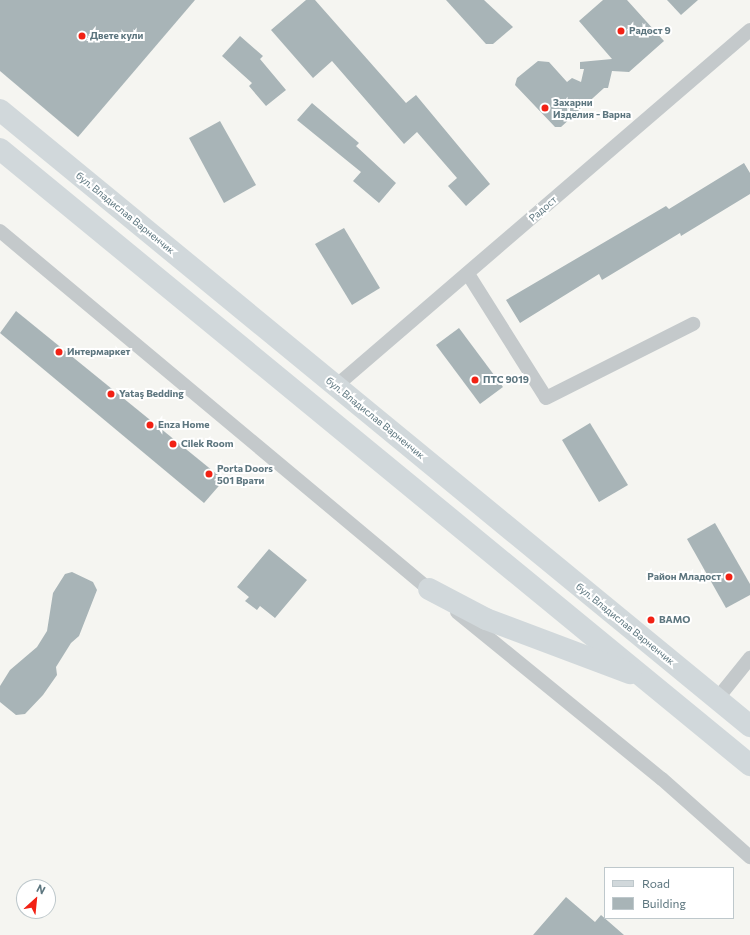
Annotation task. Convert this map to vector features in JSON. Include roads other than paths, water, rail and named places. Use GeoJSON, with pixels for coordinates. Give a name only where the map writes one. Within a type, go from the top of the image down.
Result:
{"type":"FeatureCollection","features":[{"type":"Feature","properties":{"kind":"main road","name":"бул. Владислав Варненчик"},"geometry":{"type":"LineString","coordinates":[[0,110],[750,726]]}},
{"type":"Feature","properties":{"kind":"main road"},"geometry":{"type":"LineString","coordinates":[[0,149],[750,765]]}},
{"type":"Feature","properties":{"kind":"main road"},"geometry":{"type":"LineString","coordinates":[[429,589],[486,619],[644,678]]}},
{"type":"Feature","properties":{"kind":"street","name":"Радост"},"geometry":{"type":"LineString","coordinates":[[336,386],[750,30]]}},
{"type":"Feature","properties":{"kind":"street"},"geometry":{"type":"LineString","coordinates":[[0,231],[429,589],[662,779],[750,857]]}},
{"type":"Feature","properties":{"kind":"street"},"geometry":{"type":"LineString","coordinates":[[468,274],[546,398],[693,324]]}},
{"type":"Feature","properties":{"kind":"street"},"geometry":{"type":"LineString","coordinates":[[717,700],[750,658]]}},
{"type":"Feature","properties":{"kind":"place","name":"Радост 9"},"geometry":{"type":"Point","coordinates":[621,31]}},
{"type":"Feature","properties":{"kind":"place","name":"Двете кули"},"geometry":{"type":"Point","coordinates":[82,36]}},
{"type":"Feature","properties":{"kind":"place","name":"Захарни Изделия - Варна"},"geometry":{"type":"Point","coordinates":[545,108]}},
{"type":"Feature","properties":{"kind":"place","name":"Интермаркет"},"geometry":{"type":"Point","coordinates":[59,352]}},
{"type":"Feature","properties":{"kind":"place","name":"ПТС 9019"},"geometry":{"type":"Point","coordinates":[475,380]}},
{"type":"Feature","properties":{"kind":"place","name":"Yataş Bedding"},"geometry":{"type":"Point","coordinates":[111,394]}},
{"type":"Feature","properties":{"kind":"place","name":"Enza Home"},"geometry":{"type":"Point","coordinates":[150,425]}},
{"type":"Feature","properties":{"kind":"place","name":"Cilek Room"},"geometry":{"type":"Point","coordinates":[173,444]}},
{"type":"Feature","properties":{"kind":"place","name":"Porta Doors 501 Врати"},"geometry":{"type":"Point","coordinates":[209,474]}},
{"type":"Feature","properties":{"kind":"place","name":"Район Младост"},"geometry":{"type":"Point","coordinates":[729,577]}},
{"type":"Feature","properties":{"kind":"place","name":"ВАМО"},"geometry":{"type":"Point","coordinates":[651,620]}}]}
